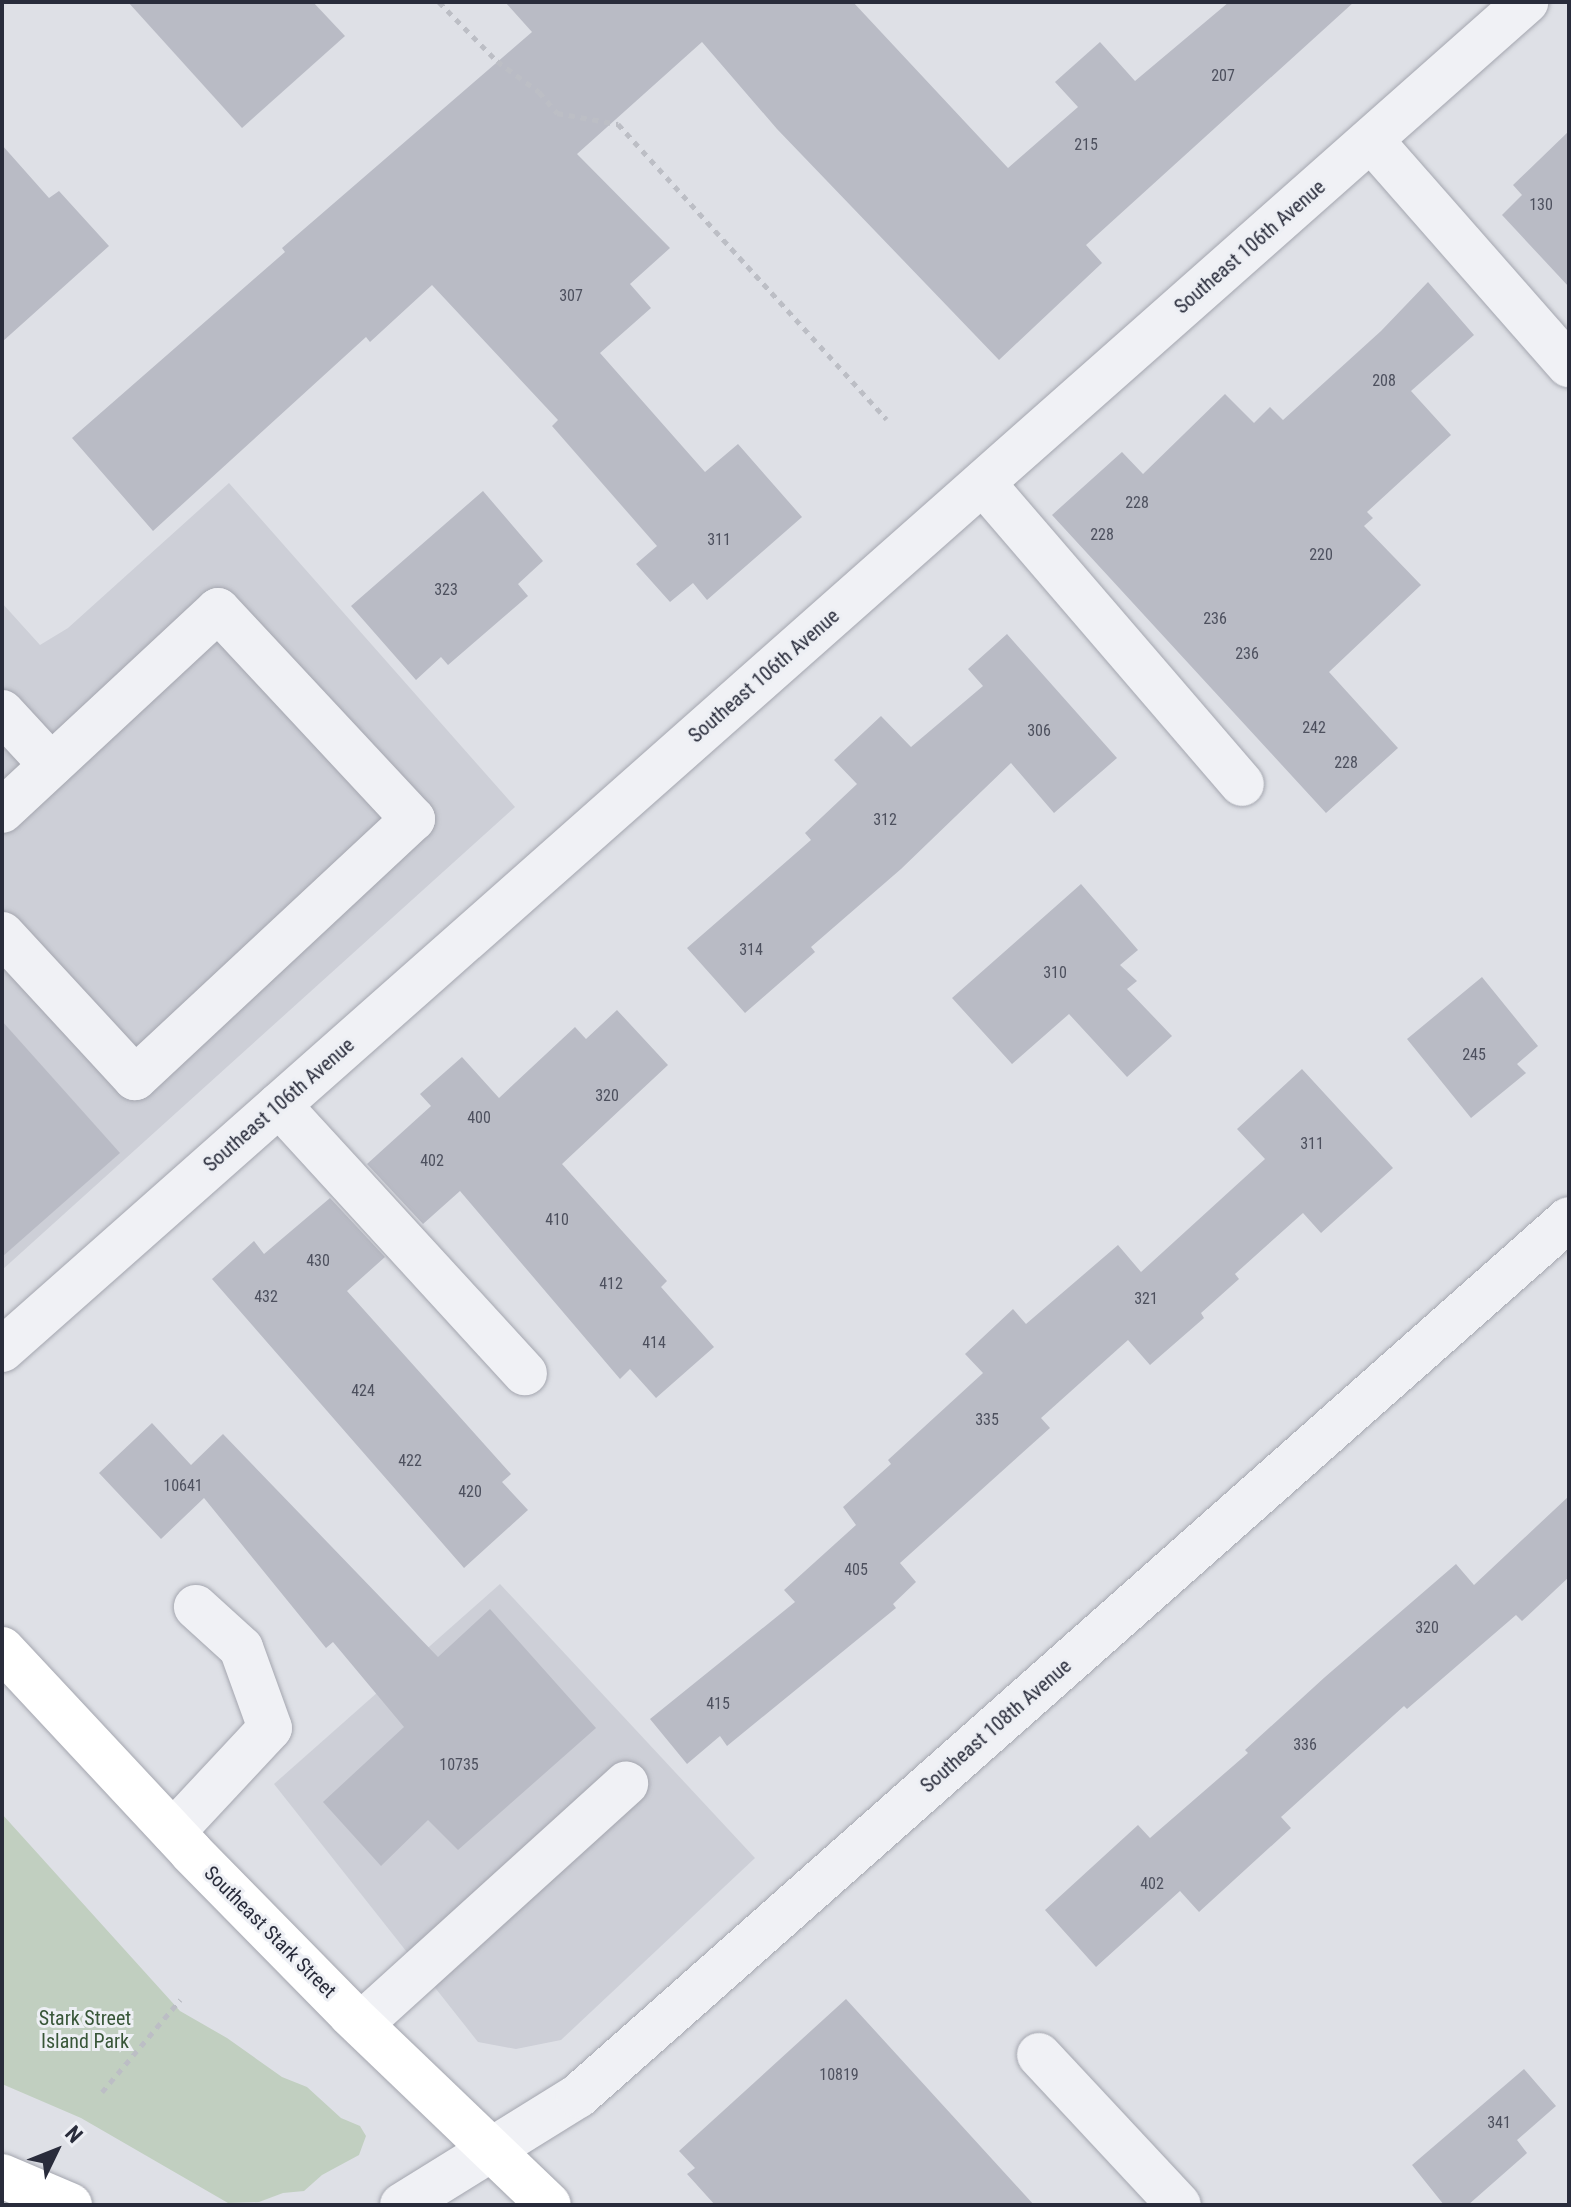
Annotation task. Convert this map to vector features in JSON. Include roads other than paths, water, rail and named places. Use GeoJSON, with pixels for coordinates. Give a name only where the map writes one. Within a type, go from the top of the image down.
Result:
{"type":"FeatureCollection","features":[{"type":"Feature","properties":{"kind":"main road","name":"Southeast Stark Street"},"geometry":{"type":"LineString","coordinates":[[2,1649],[173,1832],[361,2024],[549,2205]]}},
{"type":"Feature","properties":{"kind":"main road"},"geometry":{"type":"LineString","coordinates":[[2,2176],[70,2205]]}},
{"type":"Feature","properties":{"kind":"street","name":"Southeast 106th Avenue"},"geometry":{"type":"LineString","coordinates":[[2,1350],[1526,2]]}},
{"type":"Feature","properties":{"kind":"street"},"geometry":{"type":"LineString","coordinates":[[1371,140],[1569,365]]}},
{"type":"Feature","properties":{"kind":"street"},"geometry":{"type":"LineString","coordinates":[[983,483],[1242,784]]}},
{"type":"Feature","properties":{"kind":"street"},"geometry":{"type":"LineString","coordinates":[[2,811],[218,610],[413,819],[135,1078],[2,934]]}},
{"type":"Feature","properties":{"kind":"street"},"geometry":{"type":"LineString","coordinates":[[2,712],[51,765]]}},
{"type":"Feature","properties":{"kind":"street"},"geometry":{"type":"LineString","coordinates":[[279,1105],[525,1373]]}},
{"type":"Feature","properties":{"kind":"street","name":"Southeast 108th Avenue"},"geometry":{"type":"LineString","coordinates":[[402,2205],[578,2096],[1569,1219]]}},
{"type":"Feature","properties":{"kind":"street"},"geometry":{"type":"LineString","coordinates":[[173,1832],[270,1728],[241,1648],[196,1607]]}},
{"type":"Feature","properties":{"kind":"street"},"geometry":{"type":"LineString","coordinates":[[361,2024],[626,1784]]}},
{"type":"Feature","properties":{"kind":"street"},"geometry":{"type":"LineString","coordinates":[[1039,2055],[1179,2205]]}},
{"type":"Feature","properties":{"kind":"park label","name":"Stark Street Island Park"},"geometry":{"type":"Point","coordinates":[85,2030]}}]}
